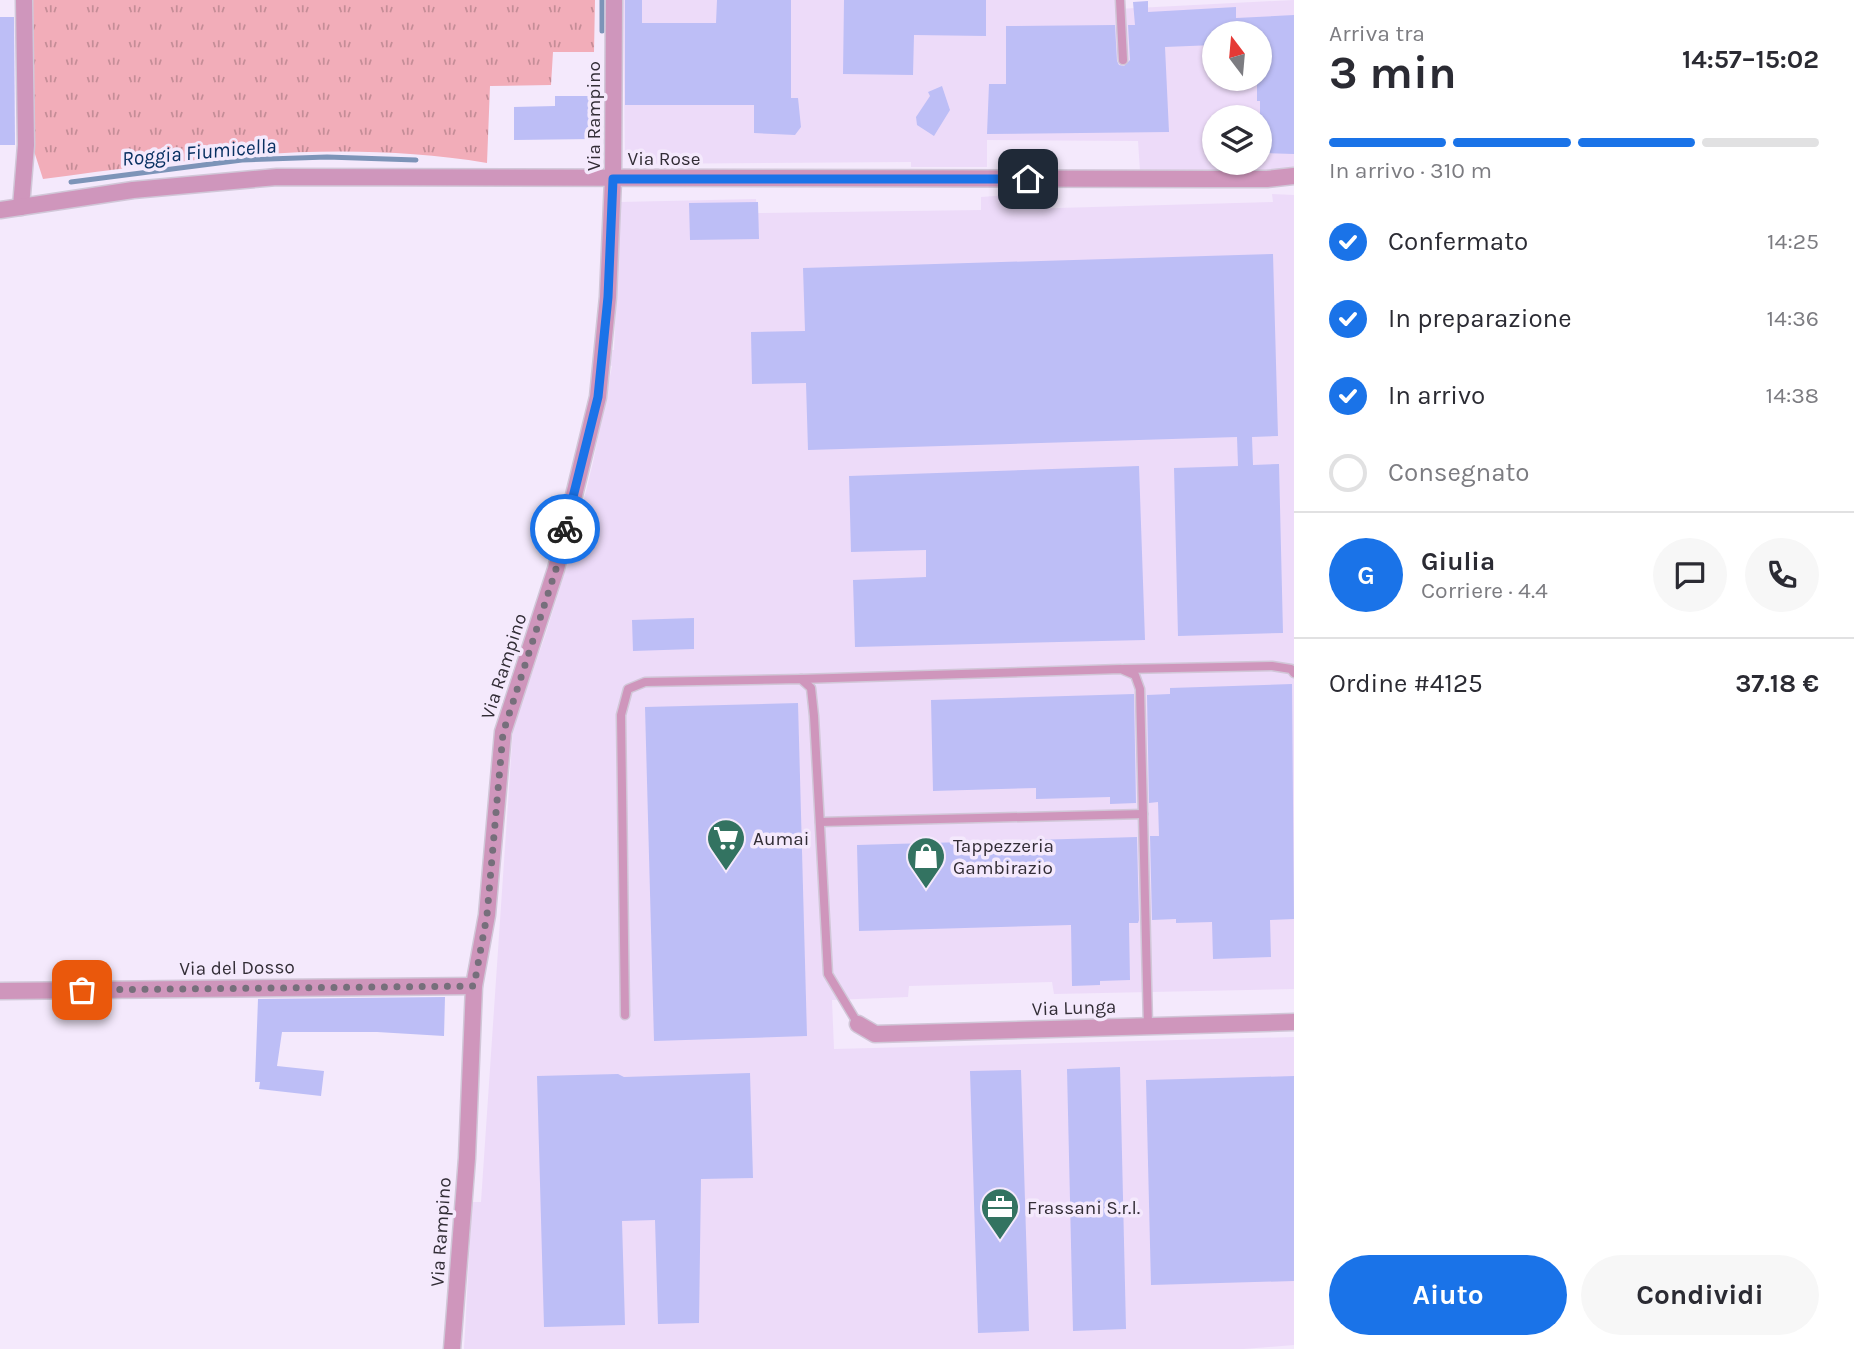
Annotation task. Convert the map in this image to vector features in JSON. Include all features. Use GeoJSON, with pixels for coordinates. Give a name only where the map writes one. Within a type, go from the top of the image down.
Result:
{"type":"FeatureCollection","features":[{"type":"Feature","properties":{"kind":"street"},"geometry":{"type":"LineString","coordinates":[[21,207],[26,145],[24,0]]}},
{"type":"Feature","properties":{"kind":"street","name":"Via Rampino"},"geometry":{"type":"LineString","coordinates":[[452,1349],[467,1158],[474,986],[487,915],[503,733],[556,569],[598,397],[608,297],[613,179],[614,0]]}},
{"type":"Feature","properties":{"kind":"street","name":"Via Rose"},"geometry":{"type":"LineString","coordinates":[[0,210],[132,190],[276,177],[1267,179],[1294,176]]}},
{"type":"Feature","properties":{"kind":"street","name":"Via Rose"},"geometry":{"type":"LineString","coordinates":[[1267,179],[1294,184]]}},
{"type":"Feature","properties":{"kind":"street","name":"Via del Dosso"},"geometry":{"type":"LineString","coordinates":[[0,991],[474,986]]}},
{"type":"Feature","properties":{"kind":"street","name":"Via Lunga"},"geometry":{"type":"LineString","coordinates":[[858,1024],[875,1034],[1294,1021]]}},
{"type":"Feature","properties":{"kind":"lane"},"geometry":{"type":"LineString","coordinates":[[1120,0],[1123,60]]}},
{"type":"Feature","properties":{"kind":"lane"},"geometry":{"type":"LineString","coordinates":[[625,1015],[621,715],[628,689],[645,682],[1121,669],[1272,666],[1291,668],[1294,673]]}},
{"type":"Feature","properties":{"kind":"lane"},"geometry":{"type":"LineString","coordinates":[[1121,669],[1135,675],[1140,690],[1148,1026]]}},
{"type":"Feature","properties":{"kind":"lane"},"geometry":{"type":"LineString","coordinates":[[801,679],[811,688],[828,974],[858,1024]]}},
{"type":"Feature","properties":{"kind":"lane"},"geometry":{"type":"LineString","coordinates":[[820,822],[1143,814]]}},
{"type":"Feature","properties":{"kind":"shaded area"},"geometry":{"type":"Polygon","coordinates":[[[623,0],[1115,0],[1117,9],[1294,0],[1294,170],[1272,170],[1272,105],[1202,105],[1202,171],[1140,171],[1138,141],[987,140],[987,167],[911,167],[911,162],[636,164],[625,154],[623,0]]]}},
{"type":"Feature","properties":{"kind":"shaded area"},"geometry":{"type":"Polygon","coordinates":[[[1021,194],[1022,209],[1273,202],[1272,194],[1294,195],[1294,989],[1054,994],[1052,982],[909,986],[908,997],[832,1000],[834,1049],[1294,1037],[1294,1345],[1244,1349],[464,1349],[472,1202],[481,1202],[513,728],[571,552],[593,462],[612,366],[604,363],[607,350],[614,350],[620,202],[756,199],[757,213],[981,210],[981,197],[1021,194]]]}},
{"type":"Feature","properties":{"kind":"green space"},"geometry":{"type":"Polygon","coordinates":[[[29,0],[595,0],[594,52],[553,52],[551,85],[490,86],[487,163],[375,152],[320,152],[210,159],[43,179],[33,148],[29,0]]]}},
{"type":"Feature","properties":{"kind":"building"},"geometry":{"type":"Polygon","coordinates":[[[625,0],[642,0],[642,23],[716,23],[717,0],[791,0],[791,98],[798,98],[801,127],[795,135],[754,133],[754,105],[625,105],[625,0]]]}},
{"type":"Feature","properties":{"kind":"building"},"geometry":{"type":"Polygon","coordinates":[[[844,0],[986,0],[986,36],[914,35],[913,75],[843,74],[844,0]]]}},
{"type":"Feature","properties":{"kind":"building"},"geometry":{"type":"Polygon","coordinates":[[[1148,1],[1148,12],[1236,7],[1236,18],[1294,15],[1294,154],[1272,153],[1272,105],[1260,105],[1260,101],[1257,101],[1257,91],[1272,91],[1272,21],[1202,21],[1202,45],[1165,47],[1169,132],[987,134],[989,84],[1006,84],[1006,26],[1115,25],[1117,61],[1124,66],[1130,60],[1128,25],[1135,25],[1133,2],[1148,1]]]}},
{"type":"Feature","properties":{"kind":"building"},"geometry":{"type":"Polygon","coordinates":[[[0,17],[14,17],[15,145],[0,145],[0,17]]]}},
{"type":"Feature","properties":{"kind":"building"},"geometry":{"type":"Polygon","coordinates":[[[942,86],[950,110],[934,136],[917,125],[916,117],[930,96],[928,92],[942,86]]]}},
{"type":"Feature","properties":{"kind":"building"},"geometry":{"type":"Polygon","coordinates":[[[555,96],[593,96],[593,139],[514,140],[514,107],[555,106],[555,96]]]}},
{"type":"Feature","properties":{"kind":"building"},"geometry":{"type":"Polygon","coordinates":[[[758,202],[759,239],[690,240],[689,203],[758,202]]]}},
{"type":"Feature","properties":{"kind":"building"},"geometry":{"type":"Polygon","coordinates":[[[1273,254],[1278,436],[1252,437],[1253,465],[1279,464],[1283,633],[1178,636],[1174,468],[1238,466],[1237,437],[808,450],[806,383],[752,384],[751,332],[805,331],[803,268],[1273,254]]]}},
{"type":"Feature","properties":{"kind":"building"},"geometry":{"type":"Polygon","coordinates":[[[1139,466],[1145,640],[855,647],[853,580],[926,577],[926,550],[851,552],[849,476],[1139,466]]]}},
{"type":"Feature","properties":{"kind":"building"},"geometry":{"type":"Polygon","coordinates":[[[694,618],[694,649],[633,651],[632,620],[694,618]]]}},
{"type":"Feature","properties":{"kind":"building"},"geometry":{"type":"Polygon","coordinates":[[[1292,684],[1294,919],[1270,920],[1271,957],[1213,959],[1212,922],[1176,923],[1176,919],[1152,920],[1150,836],[1159,836],[1158,802],[1149,803],[1147,695],[1170,694],[1170,688],[1292,684]]]}},
{"type":"Feature","properties":{"kind":"building"},"geometry":{"type":"Polygon","coordinates":[[[1134,694],[1136,803],[1110,804],[1110,797],[1036,799],[1036,788],[933,791],[931,700],[1134,694]]]}},
{"type":"Feature","properties":{"kind":"building","name":"Aumai"},"geometry":{"type":"Polygon","coordinates":[[[798,703],[807,1036],[654,1041],[645,707],[798,703]]]}},
{"type":"Feature","properties":{"kind":"building"},"geometry":{"type":"Polygon","coordinates":[[[1137,837],[1139,920],[1138,923],[1129,923],[1130,980],[1072,986],[1071,925],[859,931],[857,845],[1137,837]]]}},
{"type":"Feature","properties":{"kind":"building"},"geometry":{"type":"Polygon","coordinates":[[[445,997],[444,1036],[377,1032],[282,1032],[277,1066],[324,1071],[321,1096],[259,1089],[260,1082],[255,1082],[258,999],[445,997]]]}},
{"type":"Feature","properties":{"kind":"building"},"geometry":{"type":"Polygon","coordinates":[[[1120,1067],[1126,1329],[1073,1331],[1067,1069],[1120,1067]]]}},
{"type":"Feature","properties":{"kind":"building"},"geometry":{"type":"Polygon","coordinates":[[[1021,1070],[1029,1331],[978,1333],[970,1071],[1021,1070]]]}},
{"type":"Feature","properties":{"kind":"building"},"geometry":{"type":"Polygon","coordinates":[[[750,1073],[753,1178],[701,1179],[699,1323],[658,1324],[655,1220],[622,1221],[625,1325],[544,1327],[537,1076],[618,1074],[624,1077],[750,1073]]]}},
{"type":"Feature","properties":{"kind":"building"},"geometry":{"type":"Polygon","coordinates":[[[1294,1076],[1294,1281],[1151,1285],[1146,1080],[1294,1076]]]}},
{"type":"Feature","properties":{"kind":"waterway","name":"Roggia Fiumicella"},"geometry":{"type":"LineString","coordinates":[[602,0],[602,31]]}},
{"type":"Feature","properties":{"kind":"waterway","name":"Roggia Fiumicella"},"geometry":{"type":"LineString","coordinates":[[71,182],[242,160],[327,157],[416,160]]}},
{"type":"Feature","properties":{"kind":"way so far"},"geometry":{"type":"LineString","coordinates":[[82,990],[474,986],[487,915],[503,733],[556,569],[565,529]]}},
{"type":"Feature","properties":{"kind":"place","name":"Aumai"},"geometry":{"type":"Point","coordinates":[726,872]}},
{"type":"Feature","properties":{"kind":"place","name":"Tappezzeria Gambirazio"},"geometry":{"type":"Point","coordinates":[926,890]}},
{"type":"Feature","properties":{"kind":"place","name":"Frassani S.r.l."},"geometry":{"type":"Point","coordinates":[1000,1241]}},
{"type":"Feature","properties":{"kind":"route"},"geometry":{"type":"LineString","coordinates":[[565,529],[598,397],[608,297],[613,179],[1028,179]]}}]}
